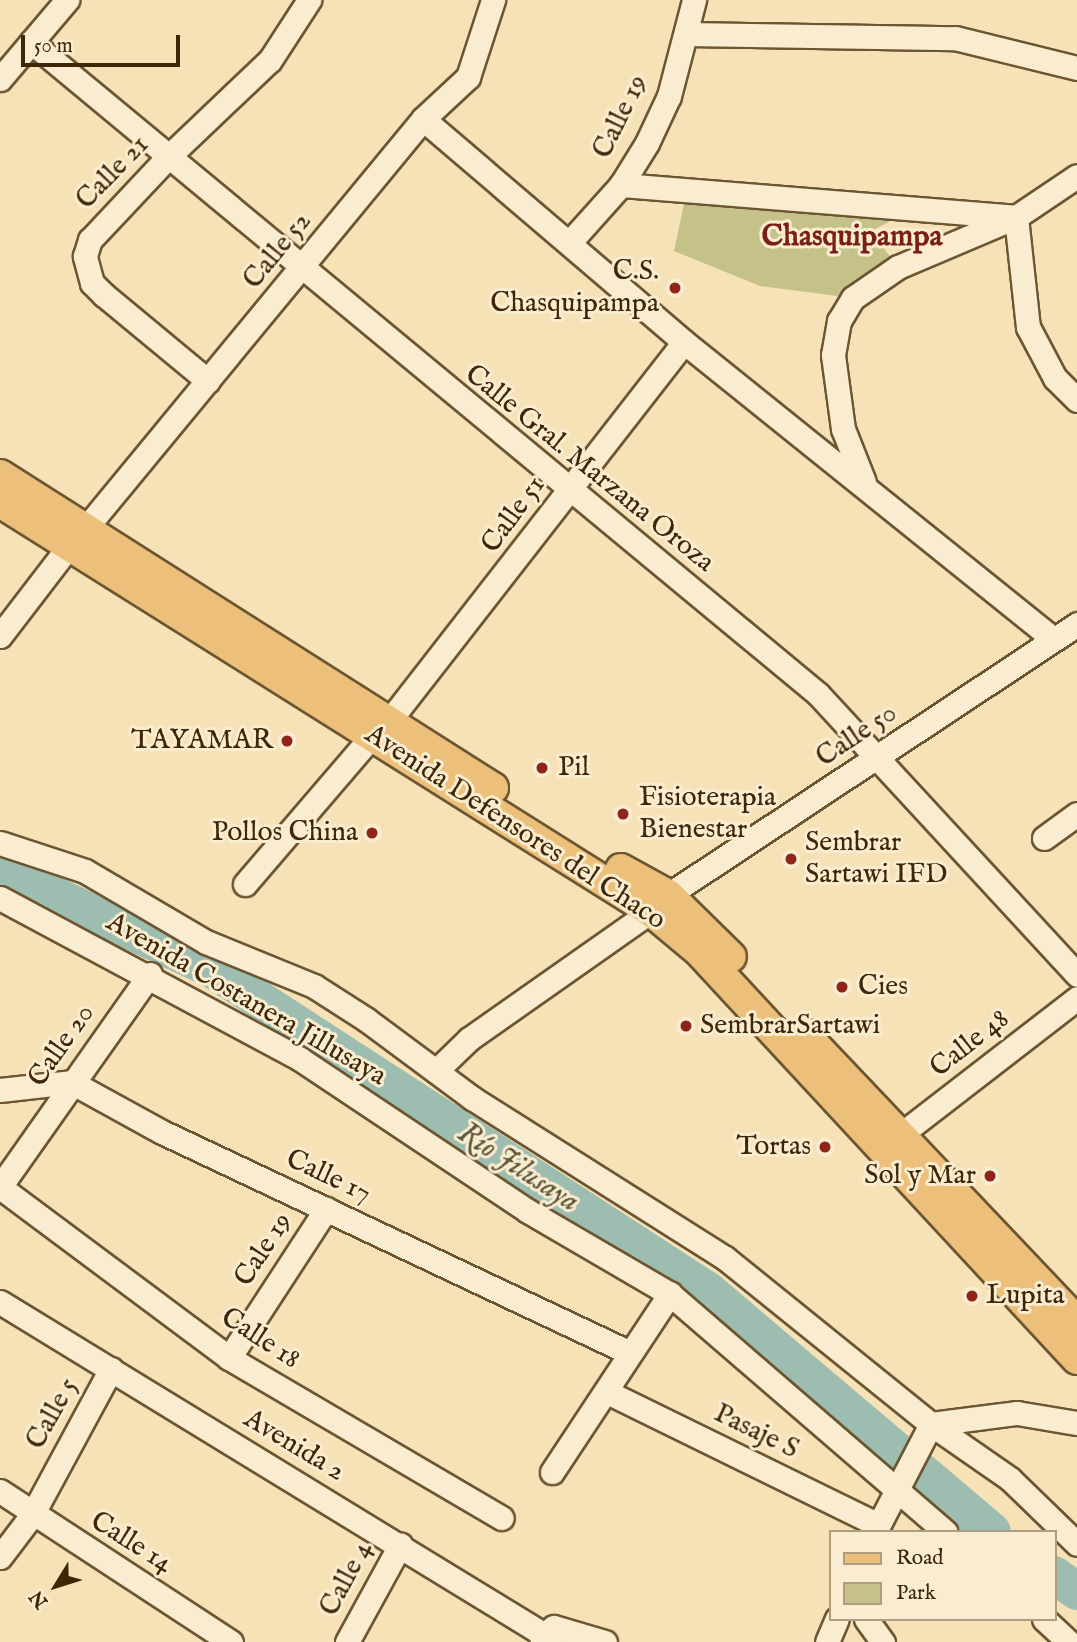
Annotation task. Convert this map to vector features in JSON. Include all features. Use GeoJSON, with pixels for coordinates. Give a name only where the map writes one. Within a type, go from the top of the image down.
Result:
{"type":"FeatureCollection","features":[{"type":"Feature","properties":{"kind":"main road","name":"Avenida Defensores del Chaco"},"geometry":{"type":"LineString","coordinates":[[0,475],[77,538]]}},
{"type":"Feature","properties":{"kind":"main road","name":"Avenida Defensores del Chaco"},"geometry":{"type":"LineString","coordinates":[[0,502],[77,538],[660,903],[699,951],[778,1022],[891,1143],[1077,1359]]}},
{"type":"Feature","properties":{"kind":"main road","name":"Avenida Defensores del Chaco"},"geometry":{"type":"LineString","coordinates":[[891,1143],[1077,1322]]}},
{"type":"Feature","properties":{"kind":"street"},"geometry":{"type":"LineString","coordinates":[[0,79],[67,0]]}},
{"type":"Feature","properties":{"kind":"street","name":"Calle 21"},"geometry":{"type":"LineString","coordinates":[[208,381],[104,295],[85,269],[90,240],[167,158],[270,60],[309,0]]}},
{"type":"Feature","properties":{"kind":"street","name":"Calle 52"},"geometry":{"type":"LineString","coordinates":[[0,636],[77,538],[301,271],[423,118],[467,77],[493,0]]}},
{"type":"Feature","properties":{"kind":"street","name":"Calle 19"},"geometry":{"type":"LineString","coordinates":[[569,243],[621,185],[669,96],[694,0]]}},
{"type":"Feature","properties":{"kind":"street"},"geometry":{"type":"LineString","coordinates":[[686,34],[955,37],[1077,68]]}},
{"type":"Feature","properties":{"kind":"street","name":"Calle Gral. Marzana Oroza"},"geometry":{"type":"LineString","coordinates":[[31,42],[301,271],[818,694],[879,757],[1077,975]]}},
{"type":"Feature","properties":{"kind":"street"},"geometry":{"type":"LineString","coordinates":[[423,118],[684,342],[865,484],[1054,639]]}},
{"type":"Feature","properties":{"kind":"street"},"geometry":{"type":"LineString","coordinates":[[865,484],[836,396],[839,321],[868,282],[1016,217],[1077,176]]}},
{"type":"Feature","properties":{"kind":"street"},"geometry":{"type":"LineString","coordinates":[[621,185],[1016,217]]}},
{"type":"Feature","properties":{"kind":"street"},"geometry":{"type":"LineString","coordinates":[[1016,217],[1028,327],[1055,378],[1075,397]]}},
{"type":"Feature","properties":{"kind":"street","name":"Calle 51"},"geometry":{"type":"LineString","coordinates":[[245,884],[380,728],[684,342]]}},
{"type":"Feature","properties":{"kind":"street","name":"Calle 50"},"geometry":{"type":"LineString","coordinates":[[436,1071],[469,1039],[660,903],[1077,624]]}},
{"type":"Feature","properties":{"kind":"street"},"geometry":{"type":"LineString","coordinates":[[1044,838],[1077,814]]}},
{"type":"Feature","properties":{"kind":"street"},"geometry":{"type":"LineString","coordinates":[[0,843],[85,871],[206,942],[314,986],[436,1071],[725,1258],[931,1424],[1010,1479],[1077,1544]]}},
{"type":"Feature","properties":{"kind":"street","name":"Avenida Costanera Jillusaya"},"geometry":{"type":"LineString","coordinates":[[0,898],[150,974],[300,1059],[528,1211],[670,1294],[904,1469],[945,1530]]}},
{"type":"Feature","properties":{"kind":"street","name":"Calle 20"},"geometry":{"type":"LineString","coordinates":[[0,1188],[71,1082],[150,974]]}},
{"type":"Feature","properties":{"kind":"street","name":"Calle 48"},"geometry":{"type":"LineString","coordinates":[[891,1143],[1077,998]]}},
{"type":"Feature","properties":{"kind":"street"},"geometry":{"type":"LineString","coordinates":[[0,1090],[71,1082]]}},
{"type":"Feature","properties":{"kind":"street","name":"Calle 17"},"geometry":{"type":"LineString","coordinates":[[71,1082],[326,1209],[628,1352]]}},
{"type":"Feature","properties":{"kind":"street","name":"Calle 18"},"geometry":{"type":"LineString","coordinates":[[0,1188],[229,1358],[502,1518]]}},
{"type":"Feature","properties":{"kind":"street","name":"Cale 19"},"geometry":{"type":"LineString","coordinates":[[229,1358],[326,1209]]}},
{"type":"Feature","properties":{"kind":"street"},"geometry":{"type":"LineString","coordinates":[[552,1472],[607,1392],[628,1352],[670,1294]]}},
{"type":"Feature","properties":{"kind":"street","name":"Avenida 2"},"geometry":{"type":"LineString","coordinates":[[0,1302],[400,1545],[546,1639]]}},
{"type":"Feature","properties":{"kind":"street","name":"Calle 5"},"geometry":{"type":"LineString","coordinates":[[0,1558],[32,1515],[111,1369]]}},
{"type":"Feature","properties":{"kind":"street","name":"Pasaje S"},"geometry":{"type":"LineString","coordinates":[[607,1392],[877,1528]]}},
{"type":"Feature","properties":{"kind":"street"},"geometry":{"type":"LineString","coordinates":[[931,1424],[1017,1413],[1077,1423]]}},
{"type":"Feature","properties":{"kind":"street"},"geometry":{"type":"LineString","coordinates":[[877,1528],[904,1469],[931,1424]]}},
{"type":"Feature","properties":{"kind":"street","name":"Calle 14"},"geometry":{"type":"LineString","coordinates":[[0,1491],[32,1515],[231,1642]]}},
{"type":"Feature","properties":{"kind":"street","name":"Calle 4"},"geometry":{"type":"LineString","coordinates":[[347,1642],[400,1545]]}},
{"type":"Feature","properties":{"kind":"street"},"geometry":{"type":"LineString","coordinates":[[827,1642],[836,1621]]}},
{"type":"Feature","properties":{"kind":"street"},"geometry":{"type":"LineString","coordinates":[[867,1621],[883,1642]]}},
{"type":"Feature","properties":{"kind":"street"},"geometry":{"type":"LineString","coordinates":[[1046,1621],[1069,1642]]}},
{"type":"Feature","properties":{"kind":"street"},"geometry":{"type":"LineString","coordinates":[[546,1639],[554,1627],[605,1642]]}},
{"type":"Feature","properties":{"kind":"green space"},"geometry":{"type":"Polygon","coordinates":[[[685,199],[887,209],[889,222],[871,231],[898,267],[853,298],[760,286],[674,251],[685,199]]]}},
{"type":"Feature","properties":{"kind":"waterway","name":"Río Jilusaya"},"geometry":{"type":"LineString","coordinates":[[0,870],[212,969],[708,1291],[990,1530]]}},
{"type":"Feature","properties":{"kind":"waterway","name":"Río Jilusaya"},"geometry":{"type":"LineString","coordinates":[[1056,1576],[1077,1591]]}},
{"type":"Feature","properties":{"kind":"place","name":"C.S. Chasquipampa"},"geometry":{"type":"Point","coordinates":[675,288]}},
{"type":"Feature","properties":{"kind":"place","name":"TAYAMAR"},"geometry":{"type":"Point","coordinates":[287,741]}},
{"type":"Feature","properties":{"kind":"place","name":"Pil"},"geometry":{"type":"Point","coordinates":[542,768]}},
{"type":"Feature","properties":{"kind":"place","name":"Fisioterapia Bienestar"},"geometry":{"type":"Point","coordinates":[623,814]}},
{"type":"Feature","properties":{"kind":"place","name":"Pollos China"},"geometry":{"type":"Point","coordinates":[372,833]}},
{"type":"Feature","properties":{"kind":"place","name":"Sembrar Sartawi IFD"},"geometry":{"type":"Point","coordinates":[791,859]}},
{"type":"Feature","properties":{"kind":"place","name":"Cies"},"geometry":{"type":"Point","coordinates":[842,987]}},
{"type":"Feature","properties":{"kind":"place","name":"SembrarSartawi"},"geometry":{"type":"Point","coordinates":[686,1026]}},
{"type":"Feature","properties":{"kind":"place","name":"Tortas"},"geometry":{"type":"Point","coordinates":[825,1147]}},
{"type":"Feature","properties":{"kind":"place","name":"Sol y Mar"},"geometry":{"type":"Point","coordinates":[990,1176]}},
{"type":"Feature","properties":{"kind":"place","name":"Lupita"},"geometry":{"type":"Point","coordinates":[972,1296]}},
{"type":"Feature","properties":{"kind":"district","name":"Chasquipampa"},"geometry":{"type":"Point","coordinates":[852,237]}}]}
